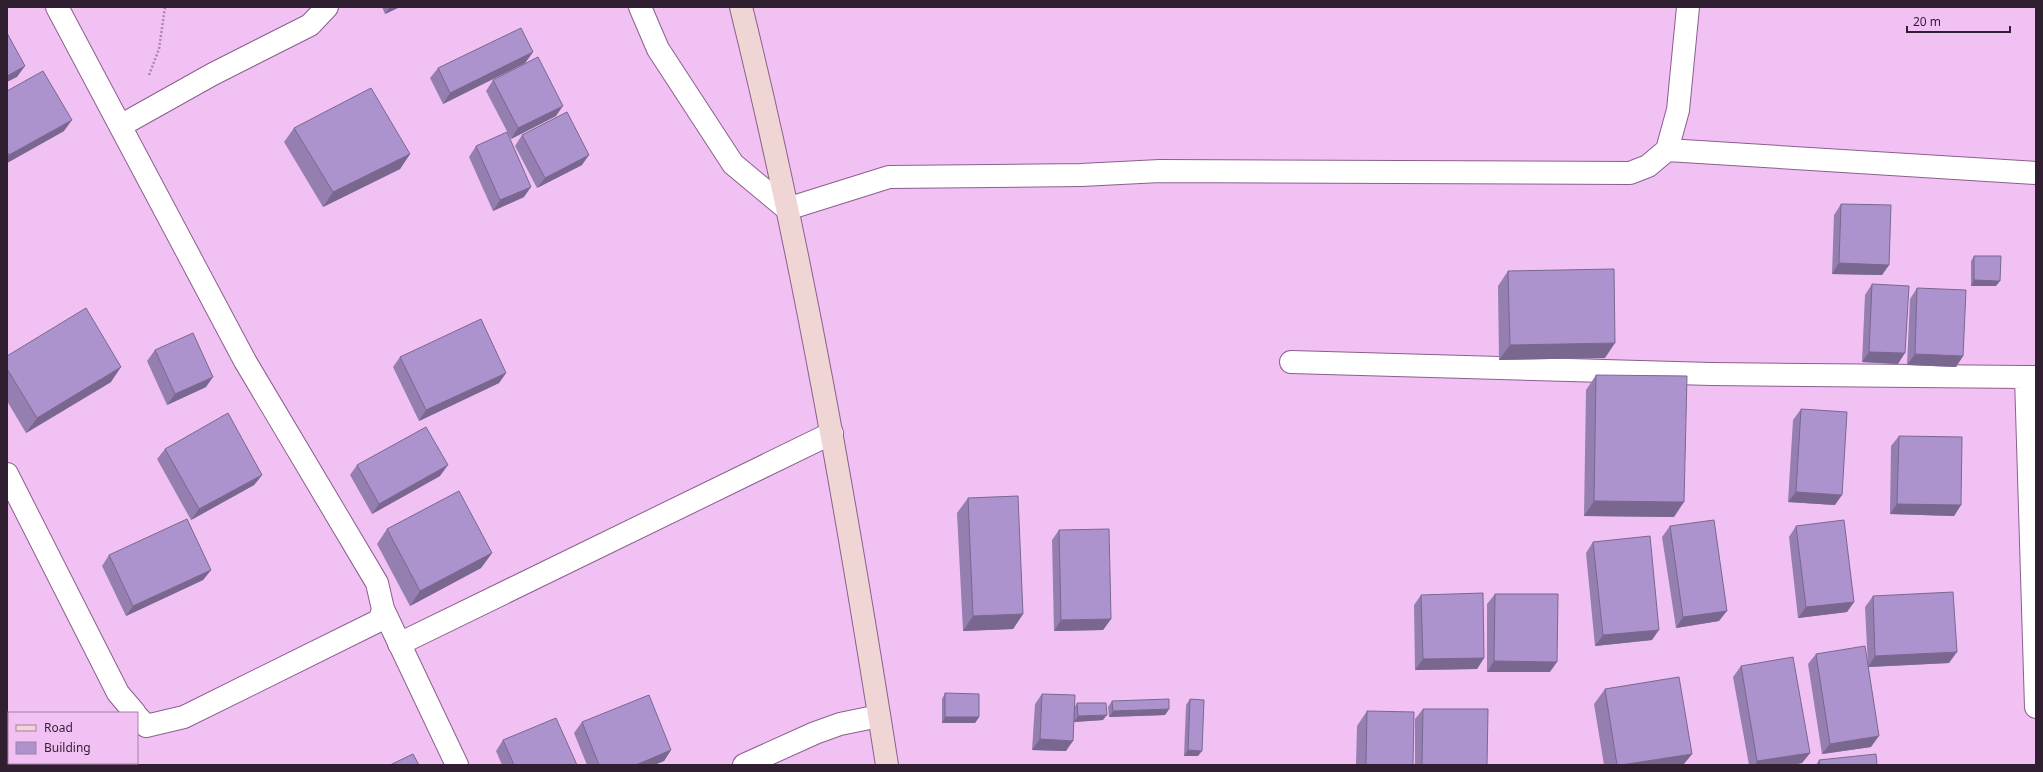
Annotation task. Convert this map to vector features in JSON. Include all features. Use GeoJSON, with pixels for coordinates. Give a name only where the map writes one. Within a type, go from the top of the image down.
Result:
{"type":"FeatureCollection","features":[{"type":"Feature","properties":{"kind":"main road"},"geometry":{"type":"LineString","coordinates":[[741,7],[769,121],[832,433],[887,765]]}},
{"type":"Feature","properties":{"kind":"street"},"geometry":{"type":"LineString","coordinates":[[58,7],[246,361],[377,583],[383,609],[457,765]]}},
{"type":"Feature","properties":{"kind":"street"},"geometry":{"type":"LineString","coordinates":[[120,126],[213,74],[310,25],[327,7]]}},
{"type":"Feature","properties":{"kind":"street"},"geometry":{"type":"LineString","coordinates":[[640,7],[658,49],[733,164],[787,209],[889,177],[1081,174],[1160,170],[1630,173],[1648,166],[1667,150],[1678,110],[1688,7]]}},
{"type":"Feature","properties":{"kind":"street"},"geometry":{"type":"LineString","coordinates":[[1667,150],[2036,174]]}},
{"type":"Feature","properties":{"kind":"street"},"geometry":{"type":"LineString","coordinates":[[1291,362],[1712,374],[2031,377],[2036,707]]}},
{"type":"Feature","properties":{"kind":"street"},"geometry":{"type":"LineString","coordinates":[[399,644],[832,433]]}},
{"type":"Feature","properties":{"kind":"street"},"geometry":{"type":"LineString","coordinates":[[7,474],[118,693],[134,712]]}},
{"type":"Feature","properties":{"kind":"street"},"geometry":{"type":"LineString","coordinates":[[138,717],[146,726],[184,717],[380,620],[383,609]]}},
{"type":"Feature","properties":{"kind":"street"},"geometry":{"type":"LineString","coordinates":[[744,765],[815,733],[840,724],[879,716]]}},
{"type":"Feature","properties":{"kind":"path"},"geometry":{"type":"LineString","coordinates":[[148,78],[159,49],[164,7]]}},
{"type":"Feature","properties":{"kind":"building"},"geometry":{"type":"Polygon","coordinates":[[[521,28],[533,52],[450,93],[438,68],[521,28]]]}},
{"type":"Feature","properties":{"kind":"building"},"geometry":{"type":"Polygon","coordinates":[[[7,33],[25,66],[7,76],[7,33]]]}},
{"type":"Feature","properties":{"kind":"building"},"geometry":{"type":"Polygon","coordinates":[[[538,57],[563,106],[518,128],[493,80],[538,57]]]}},
{"type":"Feature","properties":{"kind":"building"},"geometry":{"type":"Polygon","coordinates":[[[43,71],[72,120],[9,155],[7,152],[7,91],[43,71]]]}},
{"type":"Feature","properties":{"kind":"building"},"geometry":{"type":"Polygon","coordinates":[[[371,88],[410,154],[333,192],[294,128],[371,88]]]}},
{"type":"Feature","properties":{"kind":"building"},"geometry":{"type":"Polygon","coordinates":[[[567,112],[589,155],[545,178],[522,135],[567,112]]]}},
{"type":"Feature","properties":{"kind":"building"},"geometry":{"type":"Polygon","coordinates":[[[507,132],[531,187],[500,200],[476,146],[507,132]]]}},
{"type":"Feature","properties":{"kind":"building"},"geometry":{"type":"Polygon","coordinates":[[[1841,204],[1891,205],[1889,265],[1839,263],[1841,204]]]}},
{"type":"Feature","properties":{"kind":"building"},"geometry":{"type":"Polygon","coordinates":[[[1974,256],[2001,256],[2000,281],[1974,280],[1974,256]]]}},
{"type":"Feature","properties":{"kind":"building"},"geometry":{"type":"Polygon","coordinates":[[[1614,269],[1615,343],[1510,345],[1508,271],[1614,269]]]}},
{"type":"Feature","properties":{"kind":"building"},"geometry":{"type":"Polygon","coordinates":[[[1872,284],[1909,286],[1905,353],[1869,352],[1872,284]]]}},
{"type":"Feature","properties":{"kind":"building"},"geometry":{"type":"Polygon","coordinates":[[[1917,288],[1966,290],[1963,356],[1915,354],[1917,288]]]}},
{"type":"Feature","properties":{"kind":"building"},"geometry":{"type":"Polygon","coordinates":[[[86,308],[121,367],[37,418],[7,369],[7,356],[86,308]]]}},
{"type":"Feature","properties":{"kind":"building"},"geometry":{"type":"Polygon","coordinates":[[[481,319],[506,373],[426,410],[400,357],[481,319]]]}},
{"type":"Feature","properties":{"kind":"building"},"geometry":{"type":"Polygon","coordinates":[[[193,333],[213,377],[175,394],[155,350],[193,333]]]}},
{"type":"Feature","properties":{"kind":"building"},"geometry":{"type":"Polygon","coordinates":[[[1596,375],[1687,376],[1684,502],[1594,501],[1596,375]]]}},
{"type":"Feature","properties":{"kind":"building"},"geometry":{"type":"Polygon","coordinates":[[[1801,409],[1847,412],[1842,495],[1796,492],[1801,409]]]}},
{"type":"Feature","properties":{"kind":"building"},"geometry":{"type":"Polygon","coordinates":[[[228,413],[262,475],[199,509],[165,449],[228,413]]]}},
{"type":"Feature","properties":{"kind":"building"},"geometry":{"type":"Polygon","coordinates":[[[426,427],[448,465],[379,504],[357,465],[426,427]]]}},
{"type":"Feature","properties":{"kind":"building"},"geometry":{"type":"Polygon","coordinates":[[[1899,436],[1962,437],[1961,505],[1897,504],[1899,436]]]}},
{"type":"Feature","properties":{"kind":"building"},"geometry":{"type":"Polygon","coordinates":[[[459,491],[492,553],[420,591],[387,529],[459,491]]]}},
{"type":"Feature","properties":{"kind":"building"},"geometry":{"type":"Polygon","coordinates":[[[1018,496],[1023,614],[973,616],[968,498],[1018,496]]]}},
{"type":"Feature","properties":{"kind":"building"},"geometry":{"type":"Polygon","coordinates":[[[187,519],[211,570],[133,606],[109,555],[187,519]]]}},
{"type":"Feature","properties":{"kind":"building"},"geometry":{"type":"Polygon","coordinates":[[[1714,520],[1727,611],[1683,617],[1670,526],[1714,520]]]}},
{"type":"Feature","properties":{"kind":"building"},"geometry":{"type":"Polygon","coordinates":[[[1844,520],[1854,602],[1806,607],[1796,526],[1844,520]]]}},
{"type":"Feature","properties":{"kind":"building"},"geometry":{"type":"Polygon","coordinates":[[[1109,529],[1111,619],[1061,620],[1059,530],[1109,529]]]}},
{"type":"Feature","properties":{"kind":"building"},"geometry":{"type":"Polygon","coordinates":[[[1650,536],[1659,630],[1603,635],[1593,542],[1650,536]]]}},
{"type":"Feature","properties":{"kind":"building"},"geometry":{"type":"Polygon","coordinates":[[[1953,592],[1957,652],[1875,656],[1873,596],[1953,592]]]}},
{"type":"Feature","properties":{"kind":"building"},"geometry":{"type":"Polygon","coordinates":[[[1483,593],[1484,658],[1423,659],[1421,595],[1483,593]]]}},
{"type":"Feature","properties":{"kind":"building"},"geometry":{"type":"Polygon","coordinates":[[[1495,594],[1558,594],[1557,662],[1494,661],[1495,594]]]}},
{"type":"Feature","properties":{"kind":"building"},"geometry":{"type":"Polygon","coordinates":[[[1865,646],[1879,736],[1830,744],[1816,654],[1865,646]]]}},
{"type":"Feature","properties":{"kind":"building"},"geometry":{"type":"Polygon","coordinates":[[[1793,657],[1810,753],[1757,761],[1741,666],[1793,657]]]}},
{"type":"Feature","properties":{"kind":"building"},"geometry":{"type":"Polygon","coordinates":[[[1679,677],[1692,754],[1617,765],[1605,689],[1679,677]]]}},
{"type":"Feature","properties":{"kind":"building"},"geometry":{"type":"Polygon","coordinates":[[[945,693],[979,694],[979,717],[945,717],[945,693]]]}},
{"type":"Feature","properties":{"kind":"building"},"geometry":{"type":"Polygon","coordinates":[[[1042,694],[1075,695],[1073,741],[1040,739],[1042,694]]]}},
{"type":"Feature","properties":{"kind":"building"},"geometry":{"type":"Polygon","coordinates":[[[649,695],[671,750],[636,765],[599,765],[582,722],[649,695]]]}},
{"type":"Feature","properties":{"kind":"building"},"geometry":{"type":"Polygon","coordinates":[[[1169,699],[1169,709],[1113,711],[1112,701],[1169,699]]]}},
{"type":"Feature","properties":{"kind":"building"},"geometry":{"type":"Polygon","coordinates":[[[1190,699],[1204,700],[1202,751],[1188,750],[1190,699]]]}},
{"type":"Feature","properties":{"kind":"building"},"geometry":{"type":"Polygon","coordinates":[[[1077,703],[1106,703],[1107,715],[1078,716],[1077,703]]]}},
{"type":"Feature","properties":{"kind":"building"},"geometry":{"type":"Polygon","coordinates":[[[1423,709],[1488,709],[1487,765],[1422,765],[1423,709]]]}},
{"type":"Feature","properties":{"kind":"building"},"geometry":{"type":"Polygon","coordinates":[[[1367,711],[1414,712],[1413,765],[1366,765],[1367,711]]]}},
{"type":"Feature","properties":{"kind":"building"},"geometry":{"type":"Polygon","coordinates":[[[556,718],[577,765],[514,765],[503,740],[556,718]]]}},
{"type":"Feature","properties":{"kind":"building"},"geometry":{"type":"Polygon","coordinates":[[[7,748],[8,764],[16,765],[7,765],[7,748]]]}},
{"type":"Feature","properties":{"kind":"building"},"geometry":{"type":"Polygon","coordinates":[[[413,754],[419,765],[390,765],[413,754]]]}},
{"type":"Feature","properties":{"kind":"building"},"geometry":{"type":"Polygon","coordinates":[[[1876,754],[1877,765],[1820,765],[1819,760],[1876,754]]]}}]}
